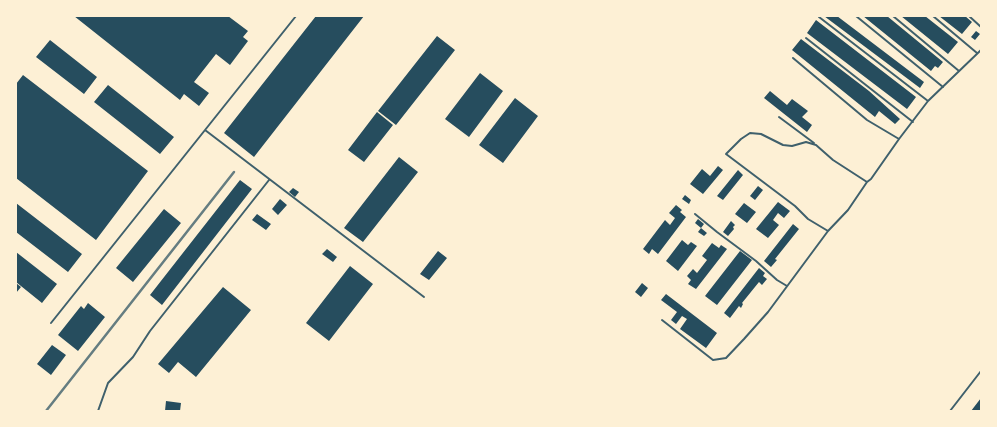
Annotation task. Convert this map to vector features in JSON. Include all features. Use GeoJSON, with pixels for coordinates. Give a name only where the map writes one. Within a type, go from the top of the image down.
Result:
{"type":"FeatureCollection","features":[{"type":"Feature","properties":{"kind":"lane"},"geometry":{"type":"LineString","coordinates":[[51,323],[296,16]]}},
{"type":"Feature","properties":{"kind":"lane"},"geometry":{"type":"LineString","coordinates":[[856,16],[943,87]]}},
{"type":"Feature","properties":{"kind":"lane"},"geometry":{"type":"LineString","coordinates":[[893,16],[959,72]]}},
{"type":"Feature","properties":{"kind":"lane"},"geometry":{"type":"LineString","coordinates":[[933,16],[977,53]]}},
{"type":"Feature","properties":{"kind":"lane"},"geometry":{"type":"LineString","coordinates":[[969,16],[981,27]]}},
{"type":"Feature","properties":{"kind":"lane"},"geometry":{"type":"LineString","coordinates":[[819,18],[928,101]]}},
{"type":"Feature","properties":{"kind":"lane"},"geometry":{"type":"LineString","coordinates":[[806,38],[913,122]]}},
{"type":"Feature","properties":{"kind":"lane"},"geometry":{"type":"LineString","coordinates":[[662,320],[713,360],[726,358],[768,312],[828,231],[848,210],[867,182],[872,180],[899,139],[928,101],[981,50]]}},
{"type":"Feature","properties":{"kind":"lane"},"geometry":{"type":"LineString","coordinates":[[793,58],[867,120],[899,139]]}},
{"type":"Feature","properties":{"kind":"lane"},"geometry":{"type":"LineString","coordinates":[[779,117],[833,160],[867,182]]}},
{"type":"Feature","properties":{"kind":"lane"},"geometry":{"type":"LineString","coordinates":[[204,130],[424,297]]}},
{"type":"Feature","properties":{"kind":"lane"},"geometry":{"type":"LineString","coordinates":[[816,145],[806,142],[792,146],[783,145],[761,134],[750,133],[741,139],[726,154],[795,206],[808,219],[828,231]]}},
{"type":"Feature","properties":{"kind":"lane"},"geometry":{"type":"LineString","coordinates":[[98,411],[108,382],[132,357],[155,325],[269,180]]}},
{"type":"Feature","properties":{"kind":"lane"},"geometry":{"type":"LineString","coordinates":[[695,214],[716,232],[756,261],[777,280],[787,286]]}},
{"type":"Feature","properties":{"kind":"lane"},"geometry":{"type":"LineString","coordinates":[[950,411],[981,371]]}},
{"type":"Feature","properties":{"kind":"building"},"geometry":{"type":"Polygon","coordinates":[[[74,16],[228,16],[248,31],[243,37],[248,41],[230,65],[216,54],[194,82],[209,93],[199,106],[184,94],[180,100],[74,16]]]}},
{"type":"Feature","properties":{"kind":"building"},"geometry":{"type":"Polygon","coordinates":[[[316,16],[364,16],[254,157],[224,133],[316,16]]]}},
{"type":"Feature","properties":{"kind":"building"},"geometry":{"type":"Polygon","coordinates":[[[824,16],[837,16],[924,82],[920,88],[824,16]]]}},
{"type":"Feature","properties":{"kind":"building"},"geometry":{"type":"Polygon","coordinates":[[[863,16],[887,16],[943,62],[938,68],[935,66],[931,71],[863,16]]]}},
{"type":"Feature","properties":{"kind":"building"},"geometry":{"type":"Polygon","coordinates":[[[901,16],[925,16],[958,42],[948,54],[901,16]]]}},
{"type":"Feature","properties":{"kind":"building"},"geometry":{"type":"Polygon","coordinates":[[[939,16],[965,16],[972,22],[962,34],[939,16]]]}},
{"type":"Feature","properties":{"kind":"building"},"geometry":{"type":"Polygon","coordinates":[[[816,20],[916,97],[907,109],[807,33],[816,20]]]}},
{"type":"Feature","properties":{"kind":"building"},"geometry":{"type":"Polygon","coordinates":[[[976,31],[980,34],[975,40],[971,37],[976,31]]]}},
{"type":"Feature","properties":{"kind":"building"},"geometry":{"type":"Polygon","coordinates":[[[437,36],[455,50],[396,125],[378,111],[437,36]]]}},
{"type":"Feature","properties":{"kind":"building"},"geometry":{"type":"Polygon","coordinates":[[[801,39],[869,91],[900,119],[895,124],[879,111],[875,117],[792,50],[801,39]]]}},
{"type":"Feature","properties":{"kind":"building"},"geometry":{"type":"Polygon","coordinates":[[[50,40],[97,77],[84,94],[36,57],[50,40]]]}},
{"type":"Feature","properties":{"kind":"building"},"geometry":{"type":"Polygon","coordinates":[[[480,73],[503,91],[469,137],[445,119],[480,73]]]}},
{"type":"Feature","properties":{"kind":"building"},"geometry":{"type":"Polygon","coordinates":[[[23,75],[148,171],[96,240],[16,178],[16,84],[23,75]]]}},
{"type":"Feature","properties":{"kind":"building"},"geometry":{"type":"Polygon","coordinates":[[[108,85],[174,137],[160,154],[94,102],[108,85]]]}},
{"type":"Feature","properties":{"kind":"building"},"geometry":{"type":"Polygon","coordinates":[[[770,91],[787,105],[792,99],[808,111],[802,117],[812,125],[807,132],[764,98],[770,91]]]}},
{"type":"Feature","properties":{"kind":"building"},"geometry":{"type":"Polygon","coordinates":[[[515,98],[538,116],[503,163],[479,145],[515,98]]]}},
{"type":"Feature","properties":{"kind":"building"},"geometry":{"type":"Polygon","coordinates":[[[377,112],[393,125],[364,162],[348,150],[377,112]]]}},
{"type":"Feature","properties":{"kind":"building"},"geometry":{"type":"Polygon","coordinates":[[[399,157],[418,172],[363,242],[344,228],[399,157]]]}},
{"type":"Feature","properties":{"kind":"building"},"geometry":{"type":"Polygon","coordinates":[[[718,166],[723,170],[703,194],[690,184],[702,169],[710,176],[718,166]]]}},
{"type":"Feature","properties":{"kind":"building"},"geometry":{"type":"Polygon","coordinates":[[[738,170],[743,175],[723,200],[717,196],[738,170]]]}},
{"type":"Feature","properties":{"kind":"building"},"geometry":{"type":"Polygon","coordinates":[[[240,180],[252,189],[162,305],[150,295],[240,180]]]}},
{"type":"Feature","properties":{"kind":"building"},"geometry":{"type":"Polygon","coordinates":[[[758,186],[763,190],[755,200],[750,196],[758,186]]]}},
{"type":"Feature","properties":{"kind":"building"},"geometry":{"type":"Polygon","coordinates":[[[293,188],[299,192],[295,197],[289,192],[293,188]]]}},
{"type":"Feature","properties":{"kind":"building"},"geometry":{"type":"Polygon","coordinates":[[[685,195],[691,200],[689,204],[682,199],[685,195]]]}},
{"type":"Feature","properties":{"kind":"building"},"geometry":{"type":"Polygon","coordinates":[[[280,199],[287,205],[278,215],[272,209],[280,199]]]}},
{"type":"Feature","properties":{"kind":"building"},"geometry":{"type":"Polygon","coordinates":[[[778,202],[790,211],[784,218],[778,213],[773,220],[779,225],[768,238],[756,229],[778,202]]]}},
{"type":"Feature","properties":{"kind":"building"},"geometry":{"type":"Polygon","coordinates":[[[16,203],[82,254],[68,272],[16,232],[16,203]]]}},
{"type":"Feature","properties":{"kind":"building"},"geometry":{"type":"Polygon","coordinates":[[[744,203],[756,212],[747,223],[735,214],[744,203]]]}},
{"type":"Feature","properties":{"kind":"building"},"geometry":{"type":"Polygon","coordinates":[[[676,205],[682,210],[680,212],[686,217],[658,254],[652,249],[649,254],[643,249],[665,220],[670,225],[675,218],[669,213],[676,205]]]}},
{"type":"Feature","properties":{"kind":"building"},"geometry":{"type":"Polygon","coordinates":[[[164,209],[181,223],[133,282],[116,268],[164,209]]]}},
{"type":"Feature","properties":{"kind":"building"},"geometry":{"type":"Polygon","coordinates":[[[257,214],[271,224],[266,230],[252,220],[257,214]]]}},
{"type":"Feature","properties":{"kind":"building"},"geometry":{"type":"Polygon","coordinates":[[[698,219],[704,224],[701,228],[695,223],[698,219]]]}},
{"type":"Feature","properties":{"kind":"building"},"geometry":{"type":"Polygon","coordinates":[[[731,221],[735,225],[733,227],[734,229],[728,236],[723,232],[731,221]]]}},
{"type":"Feature","properties":{"kind":"building"},"geometry":{"type":"Polygon","coordinates":[[[793,224],[799,229],[775,259],[777,260],[771,267],[764,261],[793,224]]]}},
{"type":"Feature","properties":{"kind":"building"},"geometry":{"type":"Polygon","coordinates":[[[701,228],[707,233],[704,236],[698,232],[701,228]]]}},
{"type":"Feature","properties":{"kind":"building"},"geometry":{"type":"Polygon","coordinates":[[[682,240],[688,245],[691,242],[697,246],[678,271],[666,261],[682,240]]]}},
{"type":"Feature","properties":{"kind":"building"},"geometry":{"type":"Polygon","coordinates":[[[712,243],[719,248],[721,245],[727,249],[696,289],[688,284],[691,280],[687,276],[693,269],[697,273],[707,260],[702,256],[712,243]]]}},
{"type":"Feature","properties":{"kind":"building"},"geometry":{"type":"Polygon","coordinates":[[[327,249],[337,257],[333,262],[322,254],[327,249]]]}},
{"type":"Feature","properties":{"kind":"building"},"geometry":{"type":"Polygon","coordinates":[[[438,251],[447,258],[429,280],[420,274],[438,251]]]}},
{"type":"Feature","properties":{"kind":"building"},"geometry":{"type":"Polygon","coordinates":[[[740,251],[752,260],[717,305],[705,296],[740,251]]]}},
{"type":"Feature","properties":{"kind":"building"},"geometry":{"type":"Polygon","coordinates":[[[16,252],[57,284],[42,303],[16,282],[16,252]]]}},
{"type":"Feature","properties":{"kind":"building"},"geometry":{"type":"Polygon","coordinates":[[[350,266],[373,284],[329,341],[306,323],[350,266]]]}},
{"type":"Feature","properties":{"kind":"building"},"geometry":{"type":"Polygon","coordinates":[[[759,268],[765,273],[763,276],[767,279],[762,285],[759,282],[742,303],[741,308],[739,306],[730,318],[724,313],[759,268]]]}},
{"type":"Feature","properties":{"kind":"building"},"geometry":{"type":"Polygon","coordinates":[[[16,283],[21,287],[16,293],[16,283]]]}},
{"type":"Feature","properties":{"kind":"building"},"geometry":{"type":"Polygon","coordinates":[[[642,283],[648,288],[641,297],[635,292],[642,283]]]}},
{"type":"Feature","properties":{"kind":"building"},"geometry":{"type":"Polygon","coordinates":[[[223,287],[251,310],[196,377],[178,362],[169,373],[158,364],[223,287]]]}},
{"type":"Feature","properties":{"kind":"building"},"geometry":{"type":"Polygon","coordinates":[[[666,294],[717,333],[706,348],[680,329],[687,319],[682,316],[676,324],[671,320],[677,312],[661,300],[666,294]]]}},
{"type":"Feature","properties":{"kind":"building"},"geometry":{"type":"Polygon","coordinates":[[[88,303],[105,317],[78,351],[58,335],[81,306],[84,309],[88,303]]]}},
{"type":"Feature","properties":{"kind":"building"},"geometry":{"type":"Polygon","coordinates":[[[52,345],[66,355],[51,375],[37,364],[52,345]]]}},
{"type":"Feature","properties":{"kind":"building"},"geometry":{"type":"Polygon","coordinates":[[[981,398],[981,411],[971,411],[981,398]]]}},
{"type":"Feature","properties":{"kind":"building"},"geometry":{"type":"Polygon","coordinates":[[[166,401],[181,403],[180,411],[165,411],[166,401]]]}},
{"type":"Feature","properties":{"kind":"railway"},"geometry":{"type":"LineString","coordinates":[[46,411],[234,172]]}}]}
